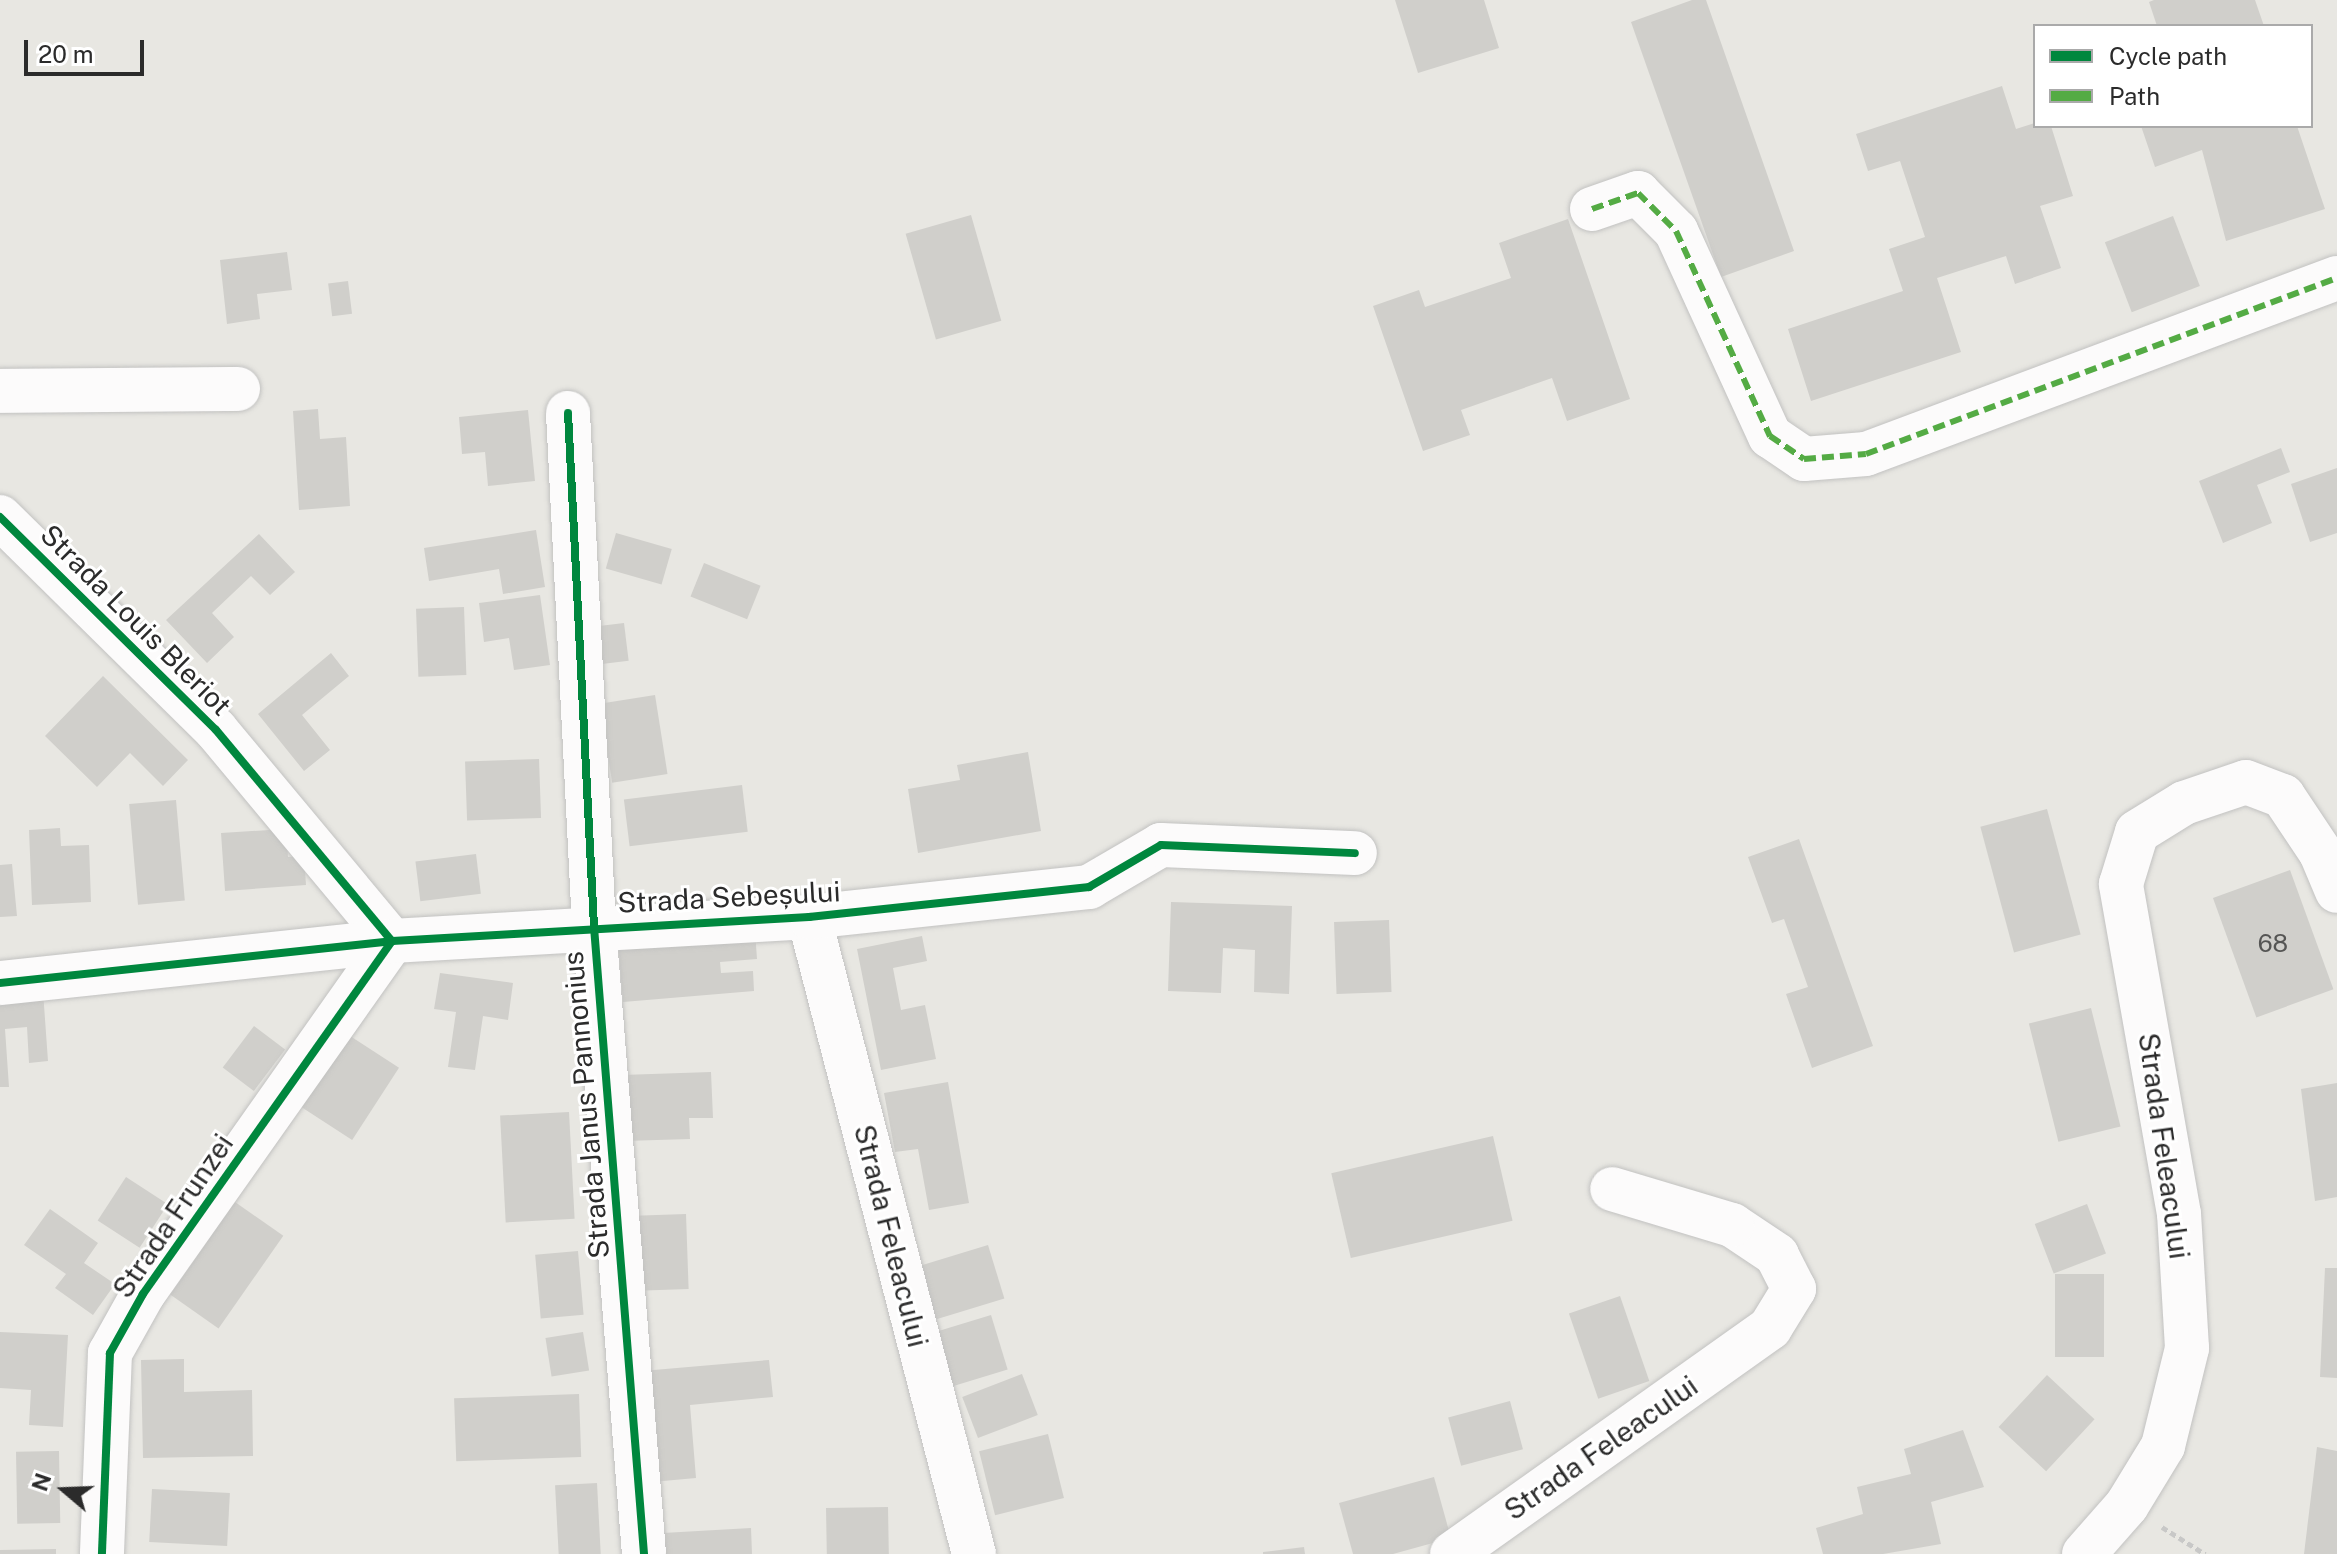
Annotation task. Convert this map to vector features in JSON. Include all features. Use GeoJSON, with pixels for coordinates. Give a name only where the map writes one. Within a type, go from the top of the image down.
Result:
{"type":"FeatureCollection","features":[{"type":"Feature","properties":{"kind":"street"},"geometry":{"type":"LineString","coordinates":[[1592,209],[1638,193],[1676,231],[1770,436],[1804,459],[1866,454],[2337,278]]}},
{"type":"Feature","properties":{"kind":"street"},"geometry":{"type":"LineString","coordinates":[[0,391],[238,389]]}},
{"type":"Feature","properties":{"kind":"street","name":"Strada Janus Pannonius"},"geometry":{"type":"LineString","coordinates":[[568,413],[594,927],[644,1554]]}},
{"type":"Feature","properties":{"kind":"street","name":"Strada Louis Bleriot"},"geometry":{"type":"LineString","coordinates":[[0,517],[216,730],[392,941]]}},
{"type":"Feature","properties":{"kind":"street","name":"Strada Feleacului"},"geometry":{"type":"LineString","coordinates":[[2084,1554],[2127,1505],[2163,1446],[2187,1348],[2179,1214],[2121,884],[2137,832],[2184,803],[2246,782],[2283,796],[2321,853],[2337,891]]}},
{"type":"Feature","properties":{"kind":"street","name":"Strada Sebeșului"},"geometry":{"type":"LineString","coordinates":[[0,983],[392,941],[809,917],[1089,887],[1161,845],[1355,853]]}},
{"type":"Feature","properties":{"kind":"street","name":"Strada Feleacului"},"geometry":{"type":"LineString","coordinates":[[809,917],[974,1554]]}},
{"type":"Feature","properties":{"kind":"street","name":"Strada Frunzei"},"geometry":{"type":"LineString","coordinates":[[102,1554],[110,1353],[143,1294],[392,941]]}},
{"type":"Feature","properties":{"kind":"street","name":"Strada Feleacului"},"geometry":{"type":"LineString","coordinates":[[1452,1554],[1770,1328],[1794,1289],[1777,1255],[1732,1225],[1612,1189]]}},
{"type":"Feature","properties":{"kind":"building"},"geometry":{"type":"Polygon","coordinates":[[[1395,0],[1484,0],[1499,48],[1418,73],[1395,0]]]}},
{"type":"Feature","properties":{"kind":"building"},"geometry":{"type":"Polygon","coordinates":[[[1692,0],[1706,0],[1794,251],[1721,277],[1631,22],[1692,0]]]}},
{"type":"Feature","properties":{"kind":"building"},"geometry":{"type":"Polygon","coordinates":[[[2255,0],[2263,24],[2156,24],[2149,2],[2255,0]]]}},
{"type":"Feature","properties":{"kind":"building"},"geometry":{"type":"Polygon","coordinates":[[[2002,86],[2016,129],[2033,124],[2033,128],[2052,128],[2073,196],[2040,206],[2061,268],[2015,284],[2006,256],[1937,278],[1961,352],[1811,401],[1788,329],[1903,291],[1889,249],[1925,237],[1900,161],[1868,171],[1856,134],[2002,86]]]}},
{"type":"Feature","properties":{"kind":"building"},"geometry":{"type":"Polygon","coordinates":[[[2142,128],[2298,128],[2325,209],[2226,241],[2202,150],[2155,167],[2142,128]]]}},
{"type":"Feature","properties":{"kind":"building"},"geometry":{"type":"Polygon","coordinates":[[[971,215],[1001,321],[936,339],[906,234],[971,215]]]}},
{"type":"Feature","properties":{"kind":"building"},"geometry":{"type":"Polygon","coordinates":[[[2173,216],[2200,286],[2132,312],[2105,242],[2173,216]]]}},
{"type":"Feature","properties":{"kind":"building"},"geometry":{"type":"Polygon","coordinates":[[[1568,219],[1630,399],[1567,421],[1552,378],[1461,410],[1470,435],[1423,451],[1373,306],[1419,290],[1425,307],[1511,278],[1499,243],[1568,219]]]}},
{"type":"Feature","properties":{"kind":"building"},"geometry":{"type":"Polygon","coordinates":[[[287,252],[292,290],[257,294],[260,319],[227,324],[220,260],[287,252]]]}},
{"type":"Feature","properties":{"kind":"building"},"geometry":{"type":"Polygon","coordinates":[[[348,281],[352,314],[332,316],[328,283],[348,281]]]}},
{"type":"Feature","properties":{"kind":"building"},"geometry":{"type":"Polygon","coordinates":[[[318,409],[320,439],[346,437],[350,506],[299,510],[293,411],[318,409]]]}},
{"type":"Feature","properties":{"kind":"building"},"geometry":{"type":"Polygon","coordinates":[[[528,410],[535,481],[488,486],[485,452],[462,454],[459,417],[528,410]]]}},
{"type":"Feature","properties":{"kind":"building"},"geometry":{"type":"Polygon","coordinates":[[[2281,448],[2290,472],[2257,485],[2272,523],[2223,543],[2199,481],[2281,448]]]}},
{"type":"Feature","properties":{"kind":"building"},"geometry":{"type":"Polygon","coordinates":[[[2337,468],[2337,533],[2310,542],[2291,484],[2337,468]]]}},
{"type":"Feature","properties":{"kind":"building"},"geometry":{"type":"Polygon","coordinates":[[[536,530],[545,587],[503,594],[499,569],[429,581],[424,548],[536,530]]]}},
{"type":"Feature","properties":{"kind":"building"},"geometry":{"type":"Polygon","coordinates":[[[616,533],[672,549],[662,585],[606,569],[616,533]]]}},
{"type":"Feature","properties":{"kind":"building"},"geometry":{"type":"Polygon","coordinates":[[[259,534],[295,572],[270,595],[251,576],[212,613],[234,637],[207,663],[166,620],[259,534]]]}},
{"type":"Feature","properties":{"kind":"building"},"geometry":{"type":"Polygon","coordinates":[[[704,563],[761,586],[747,619],[691,596],[704,563]]]}},
{"type":"Feature","properties":{"kind":"building"},"geometry":{"type":"Polygon","coordinates":[[[540,595],[550,665],[514,670],[509,638],[484,642],[479,603],[540,595]]]}},
{"type":"Feature","properties":{"kind":"building"},"geometry":{"type":"Polygon","coordinates":[[[464,607],[466,675],[418,677],[416,609],[464,607]]]}},
{"type":"Feature","properties":{"kind":"building"},"geometry":{"type":"Polygon","coordinates":[[[624,623],[629,661],[602,664],[597,626],[624,623]]]}},
{"type":"Feature","properties":{"kind":"building"},"geometry":{"type":"Polygon","coordinates":[[[331,653],[349,676],[302,715],[330,750],[304,771],[258,714],[331,653]]]}},
{"type":"Feature","properties":{"kind":"building"},"geometry":{"type":"Polygon","coordinates":[[[103,676],[188,760],[163,786],[130,753],[97,787],[45,736],[103,676]]]}},
{"type":"Feature","properties":{"kind":"building"},"geometry":{"type":"Polygon","coordinates":[[[655,695],[668,774],[612,783],[600,704],[655,695]]]}},
{"type":"Feature","properties":{"kind":"building"},"geometry":{"type":"Polygon","coordinates":[[[1028,752],[1041,831],[918,853],[908,789],[960,780],[957,765],[1028,752]]]}},
{"type":"Feature","properties":{"kind":"building"},"geometry":{"type":"Polygon","coordinates":[[[539,759],[541,818],[467,821],[465,762],[539,759]]]}},
{"type":"Feature","properties":{"kind":"building"},"geometry":{"type":"Polygon","coordinates":[[[742,785],[748,832],[630,846],[624,800],[742,785]]]}},
{"type":"Feature","properties":{"kind":"building"},"geometry":{"type":"Polygon","coordinates":[[[176,800],[185,901],[138,905],[129,804],[176,800]]]}},
{"type":"Feature","properties":{"kind":"building"},"geometry":{"type":"Polygon","coordinates":[[[2047,809],[2081,935],[2014,952],[1980,827],[2047,809]]]}},
{"type":"Feature","properties":{"kind":"building"},"geometry":{"type":"Polygon","coordinates":[[[60,828],[61,846],[89,845],[91,902],[32,905],[29,830],[60,828]]]}},
{"type":"Feature","properties":{"kind":"building"},"geometry":{"type":"Polygon","coordinates":[[[286,829],[288,857],[304,856],[306,885],[225,891],[221,833],[286,829]]]}},
{"type":"Feature","properties":{"kind":"building"},"geometry":{"type":"Polygon","coordinates":[[[1799,839],[1873,1046],[1812,1068],[1786,994],[1808,987],[1784,919],[1772,923],[1748,857],[1799,839]]]}},
{"type":"Feature","properties":{"kind":"building"},"geometry":{"type":"Polygon","coordinates":[[[476,854],[481,894],[420,901],[415,861],[476,854]]]}},
{"type":"Feature","properties":{"kind":"building"},"geometry":{"type":"Polygon","coordinates":[[[12,864],[17,916],[0,917],[0,865],[12,864]]]}},
{"type":"Feature","properties":{"kind":"building"},"geometry":{"type":"Polygon","coordinates":[[[2290,870],[2333,989],[2256,1017],[2213,898],[2290,870]]]}},
{"type":"Feature","properties":{"kind":"building"},"geometry":{"type":"Polygon","coordinates":[[[1171,902],[1292,906],[1289,994],[1254,992],[1255,950],[1223,948],[1221,993],[1168,991],[1171,902]]]}},
{"type":"Feature","properties":{"kind":"building"},"geometry":{"type":"Polygon","coordinates":[[[1389,920],[1392,992],[1337,994],[1334,922],[1389,920]]]}},
{"type":"Feature","properties":{"kind":"building"},"geometry":{"type":"Polygon","coordinates":[[[755,931],[757,959],[720,962],[721,973],[753,971],[754,991],[623,1002],[618,943],[755,931]]]}},
{"type":"Feature","properties":{"kind":"building"},"geometry":{"type":"Polygon","coordinates":[[[922,936],[927,961],[893,968],[901,1010],[925,1005],[936,1059],[881,1070],[857,949],[922,936]]]}},
{"type":"Feature","properties":{"kind":"building"},"geometry":{"type":"Polygon","coordinates":[[[440,973],[513,983],[508,1020],[483,1016],[475,1070],[448,1067],[456,1012],[434,1009],[440,973]]]}},
{"type":"Feature","properties":{"kind":"building"},"geometry":{"type":"Polygon","coordinates":[[[43,991],[48,1061],[29,1063],[27,1027],[5,1029],[9,1087],[0,1087],[0,994],[43,991]]]}},
{"type":"Feature","properties":{"kind":"building"},"geometry":{"type":"Polygon","coordinates":[[[2091,1008],[2121,1126],[2058,1142],[2029,1023],[2091,1008]]]}},
{"type":"Feature","properties":{"kind":"building"},"geometry":{"type":"Polygon","coordinates":[[[254,1026],[285,1049],[254,1091],[223,1068],[254,1026]]]}},
{"type":"Feature","properties":{"kind":"building"},"geometry":{"type":"Polygon","coordinates":[[[347,1034],[399,1068],[352,1140],[300,1106],[347,1034]]]}},
{"type":"Feature","properties":{"kind":"building"},"geometry":{"type":"Polygon","coordinates":[[[711,1072],[713,1118],[689,1118],[690,1139],[624,1141],[622,1075],[711,1072]]]}},
{"type":"Feature","properties":{"kind":"building"},"geometry":{"type":"Polygon","coordinates":[[[948,1082],[969,1203],[929,1210],[918,1149],[895,1152],[884,1093],[948,1082]]]}},
{"type":"Feature","properties":{"kind":"building"},"geometry":{"type":"Polygon","coordinates":[[[2337,1083],[2337,1197],[2315,1201],[2301,1089],[2337,1083]]]}},
{"type":"Feature","properties":{"kind":"building"},"geometry":{"type":"Polygon","coordinates":[[[569,1112],[575,1219],[506,1222],[500,1116],[569,1112]]]}},
{"type":"Feature","properties":{"kind":"building"},"geometry":{"type":"Polygon","coordinates":[[[1493,1136],[1513,1221],[1351,1258],[1331,1173],[1493,1136]]]}},
{"type":"Feature","properties":{"kind":"building"},"geometry":{"type":"Polygon","coordinates":[[[126,1177],[168,1204],[140,1248],[98,1221],[126,1177]]]}},
{"type":"Feature","properties":{"kind":"building"},"geometry":{"type":"Polygon","coordinates":[[[235,1202],[283,1236],[219,1328],[170,1295],[235,1202]]]}},
{"type":"Feature","properties":{"kind":"building"},"geometry":{"type":"Polygon","coordinates":[[[2087,1204],[2106,1253],[2054,1274],[2035,1224],[2087,1204]]]}},
{"type":"Feature","properties":{"kind":"building"},"geometry":{"type":"Polygon","coordinates":[[[50,1209],[98,1243],[84,1263],[115,1284],[93,1315],[55,1288],[66,1274],[24,1245],[50,1209]]]}},
{"type":"Feature","properties":{"kind":"building"},"geometry":{"type":"Polygon","coordinates":[[[686,1214],[689,1289],[638,1291],[635,1216],[686,1214]]]}},
{"type":"Feature","properties":{"kind":"building"},"geometry":{"type":"Polygon","coordinates":[[[988,1245],[1004,1299],[925,1323],[909,1269],[988,1245]]]}},
{"type":"Feature","properties":{"kind":"building"},"geometry":{"type":"Polygon","coordinates":[[[578,1251],[584,1315],[541,1319],[535,1255],[578,1251]]]}},
{"type":"Feature","properties":{"kind":"building"},"geometry":{"type":"Polygon","coordinates":[[[2325,1268],[2337,1268],[2337,1378],[2320,1377],[2325,1268]]]}},
{"type":"Feature","properties":{"kind":"building"},"geometry":{"type":"Polygon","coordinates":[[[2055,1274],[2104,1274],[2104,1357],[2055,1357],[2055,1274]]]}},
{"type":"Feature","properties":{"kind":"building"},"geometry":{"type":"Polygon","coordinates":[[[1620,1296],[1649,1381],[1598,1399],[1569,1314],[1620,1296]]]}},
{"type":"Feature","properties":{"kind":"building"},"geometry":{"type":"Polygon","coordinates":[[[991,1315],[1008,1370],[950,1387],[934,1333],[991,1315]]]}},
{"type":"Feature","properties":{"kind":"building"},"geometry":{"type":"Polygon","coordinates":[[[0,1332],[68,1335],[63,1427],[29,1425],[31,1390],[0,1388],[0,1332]]]}},
{"type":"Feature","properties":{"kind":"building"},"geometry":{"type":"Polygon","coordinates":[[[583,1332],[589,1371],[552,1376],[545,1338],[583,1332]]]}},
{"type":"Feature","properties":{"kind":"building"},"geometry":{"type":"Polygon","coordinates":[[[184,1359],[184,1392],[252,1390],[253,1456],[143,1458],[141,1360],[184,1359]]]}},
{"type":"Feature","properties":{"kind":"building"},"geometry":{"type":"Polygon","coordinates":[[[769,1360],[773,1397],[690,1405],[696,1478],[652,1482],[642,1371],[769,1360]]]}},
{"type":"Feature","properties":{"kind":"building"},"geometry":{"type":"Polygon","coordinates":[[[1022,1374],[1038,1415],[978,1438],[962,1397],[1022,1374]]]}},
{"type":"Feature","properties":{"kind":"building"},"geometry":{"type":"Polygon","coordinates":[[[2047,1375],[2095,1419],[2046,1471],[1999,1427],[2047,1375]]]}},
{"type":"Feature","properties":{"kind":"building"},"geometry":{"type":"Polygon","coordinates":[[[579,1394],[581,1457],[456,1461],[454,1398],[579,1394]]]}},
{"type":"Feature","properties":{"kind":"building"},"geometry":{"type":"Polygon","coordinates":[[[1510,1401],[1523,1449],[1461,1466],[1448,1418],[1510,1401]]]}},
{"type":"Feature","properties":{"kind":"building"},"geometry":{"type":"Polygon","coordinates":[[[1963,1430],[1984,1487],[1931,1502],[1941,1544],[1883,1554],[1823,1554],[1816,1528],[1863,1514],[1857,1487],[1911,1474],[1904,1449],[1963,1430]]]}},
{"type":"Feature","properties":{"kind":"building"},"geometry":{"type":"Polygon","coordinates":[[[1048,1434],[1064,1498],[995,1515],[979,1451],[1048,1434]]]}},
{"type":"Feature","properties":{"kind":"building"},"geometry":{"type":"Polygon","coordinates":[[[2317,1447],[2337,1451],[2337,1554],[2304,1554],[2317,1447]]]}},
{"type":"Feature","properties":{"kind":"building"},"geometry":{"type":"Polygon","coordinates":[[[59,1451],[60,1523],[17,1524],[16,1452],[59,1451]]]}},
{"type":"Feature","properties":{"kind":"building"},"geometry":{"type":"Polygon","coordinates":[[[1434,1477],[1451,1538],[1393,1554],[1353,1554],[1339,1503],[1434,1477]]]}},
{"type":"Feature","properties":{"kind":"building"},"geometry":{"type":"Polygon","coordinates":[[[597,1483],[601,1554],[559,1554],[555,1485],[597,1483]]]}},
{"type":"Feature","properties":{"kind":"building"},"geometry":{"type":"Polygon","coordinates":[[[152,1489],[230,1493],[227,1546],[149,1542],[152,1489]]]}},
{"type":"Feature","properties":{"kind":"building"},"geometry":{"type":"Polygon","coordinates":[[[888,1507],[889,1554],[827,1554],[826,1508],[888,1507]]]}},
{"type":"Feature","properties":{"kind":"building"},"geometry":{"type":"Polygon","coordinates":[[[751,1528],[752,1554],[664,1554],[663,1533],[751,1528]]]}},
{"type":"Feature","properties":{"kind":"building"},"geometry":{"type":"Polygon","coordinates":[[[1304,1547],[1305,1554],[1263,1554],[1263,1552],[1304,1547]]]}},
{"type":"Feature","properties":{"kind":"building"},"geometry":{"type":"Polygon","coordinates":[[[56,1549],[56,1554],[0,1554],[0,1550],[56,1549]]]}},
{"type":"Feature","properties":{"kind":"marked path"},"geometry":{"type":"LineString","coordinates":[[1592,209],[1638,193],[1676,231],[1770,436],[1804,459],[1866,454],[2337,278]]}},
{"type":"Feature","properties":{"kind":"cycle path"},"geometry":{"type":"LineString","coordinates":[[568,413],[594,927],[644,1554]]}},
{"type":"Feature","properties":{"kind":"cycle path"},"geometry":{"type":"LineString","coordinates":[[0,517],[216,730],[392,941],[143,1294],[110,1353],[102,1554]]}},
{"type":"Feature","properties":{"kind":"cycle path"},"geometry":{"type":"LineString","coordinates":[[0,983],[392,941],[809,917],[1089,887],[1161,845],[1355,853]]}}]}
